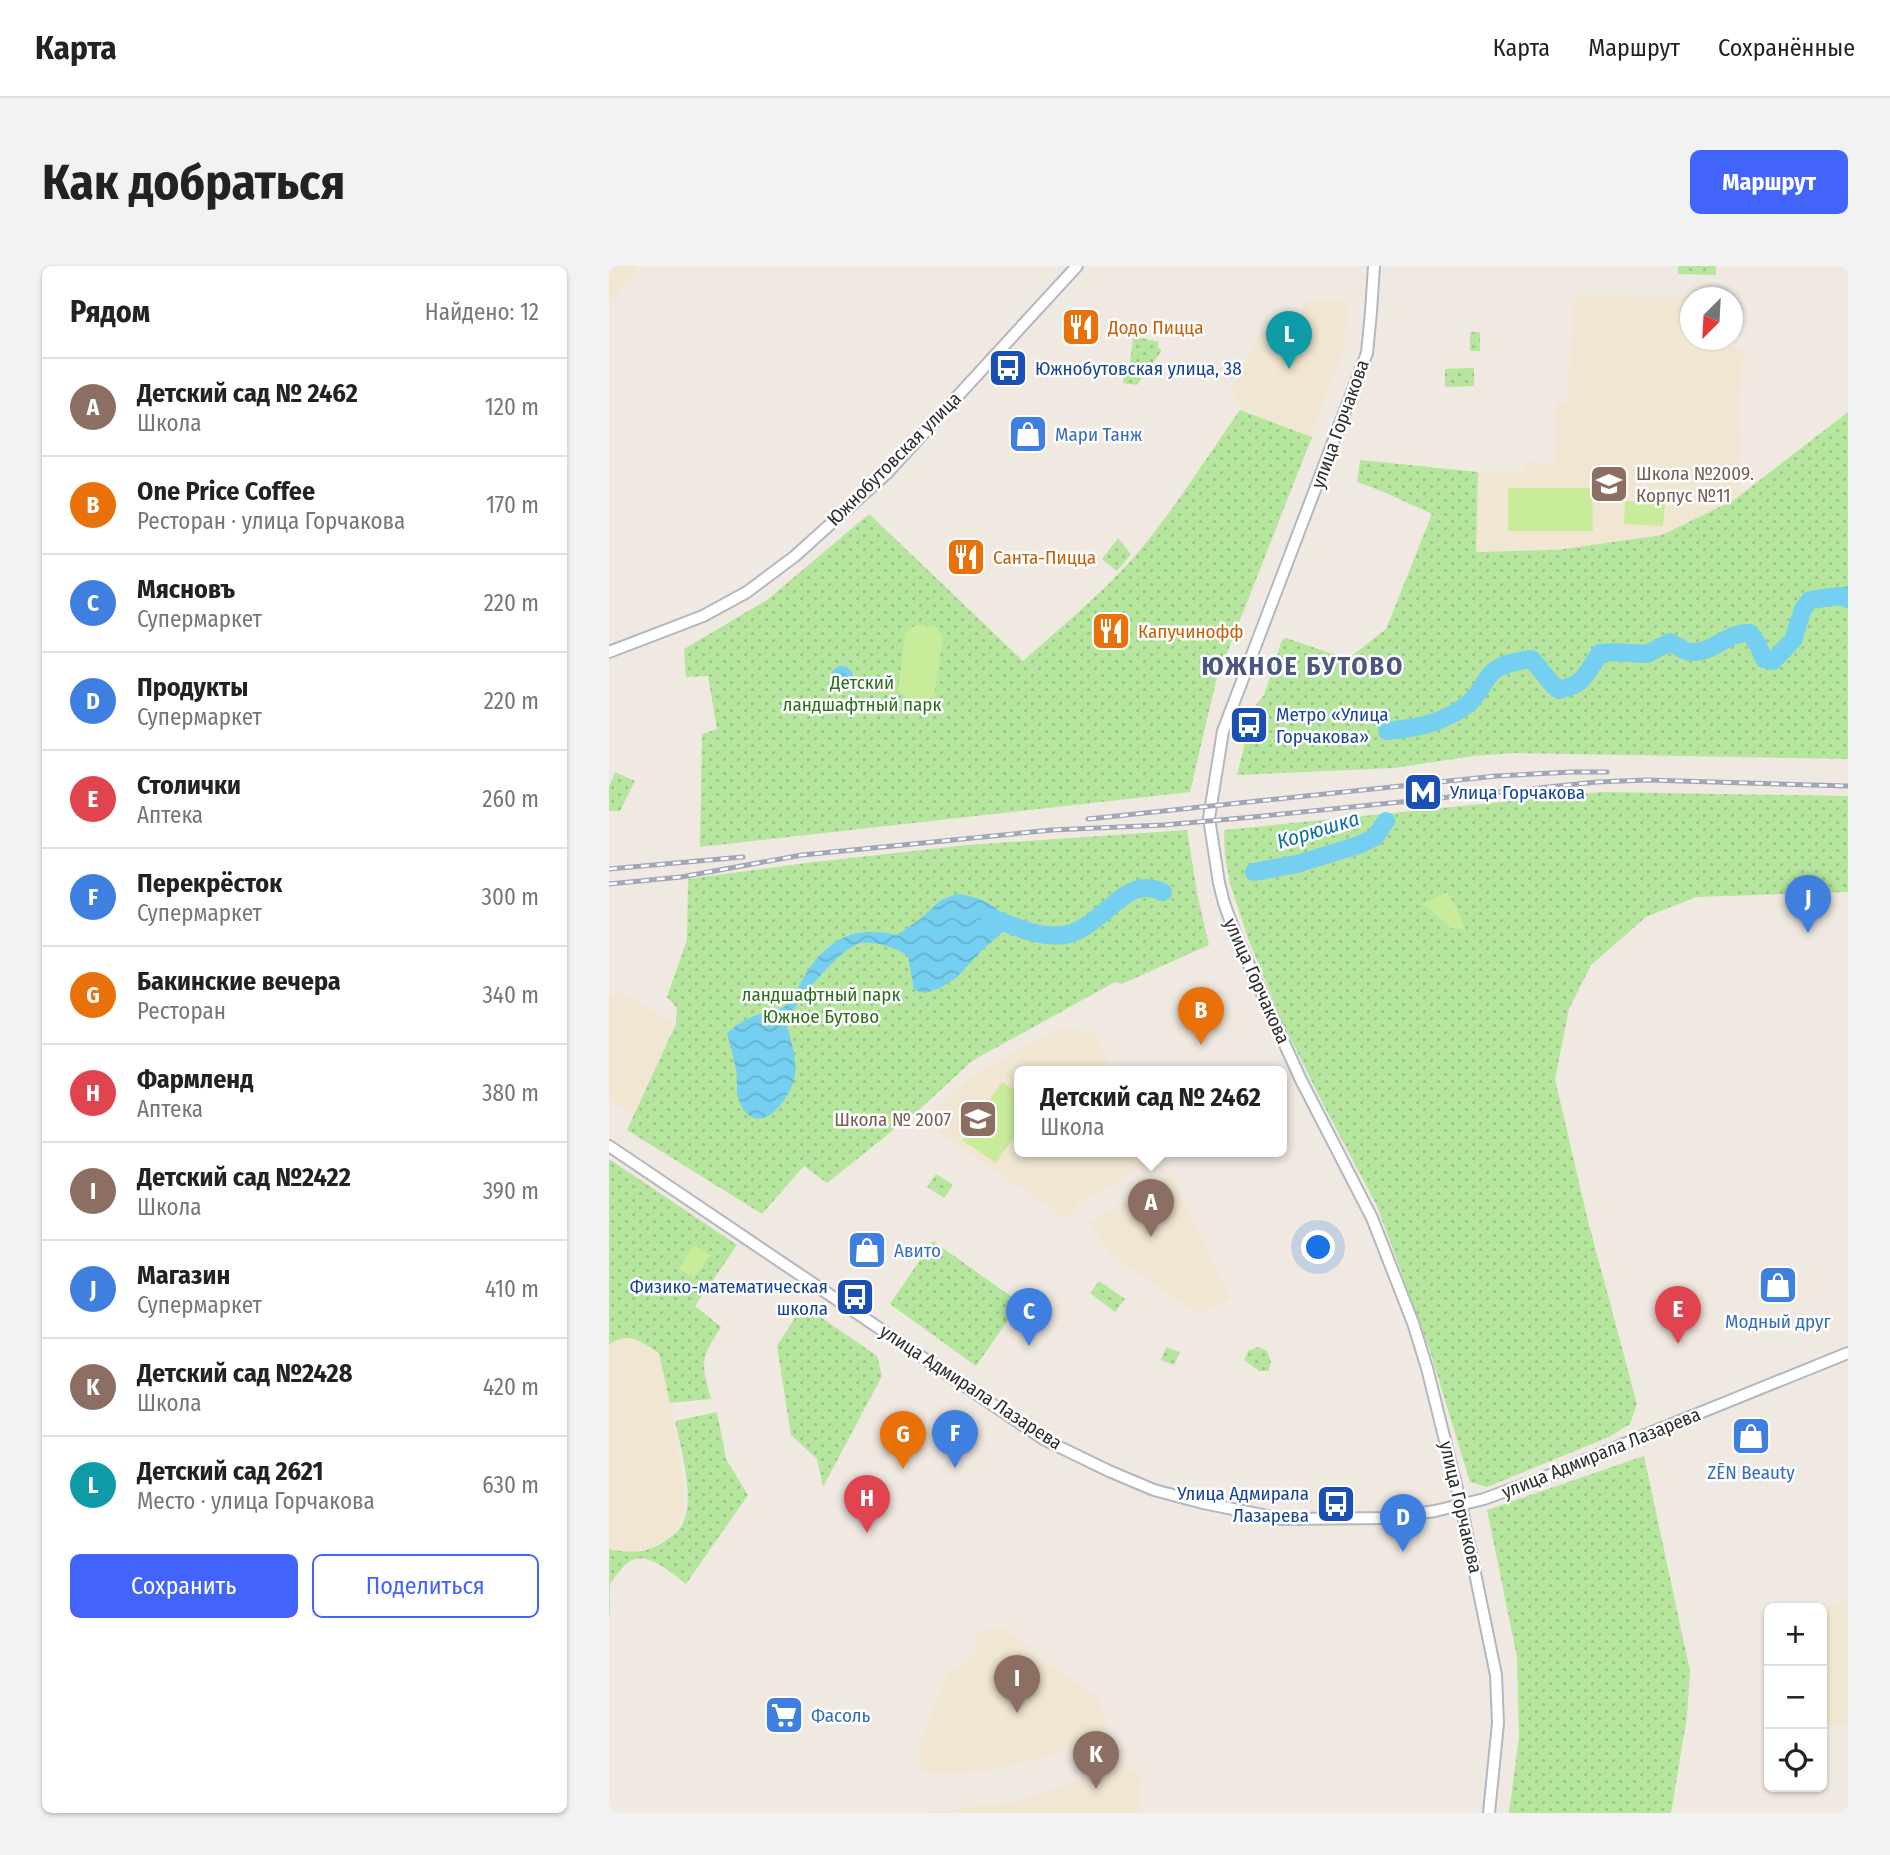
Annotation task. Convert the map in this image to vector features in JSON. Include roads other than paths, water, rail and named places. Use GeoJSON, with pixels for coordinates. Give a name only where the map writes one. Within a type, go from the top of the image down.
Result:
{"type":"FeatureCollection","features":[{"type":"Feature","properties":{"kind":"street","name":"Южнобутовская улица"},"geometry":{"type":"LineString","coordinates":[[609,652],[703,616],[747,592],[795,555],[887,472],[1077,266]]}},
{"type":"Feature","properties":{"kind":"street","name":"улица Горчакова"},"geometry":{"type":"LineString","coordinates":[[1374,266],[1367,353],[1223,731],[1209,818],[1219,883],[1235,936],[1300,1078],[1372,1218],[1413,1323],[1433,1388],[1461,1505],[1496,1675],[1497,1723],[1489,1813]]}},
{"type":"Feature","properties":{"kind":"street","name":"улица Адмирала Лазарева"},"geometry":{"type":"LineString","coordinates":[[609,1146],[1045,1440],[1154,1490],[1282,1519],[1386,1518],[1484,1499],[1545,1478],[1848,1353]]}},
{"type":"Feature","properties":{"kind":"water"},"geometry":{"type":"Polygon","coordinates":[[[1848,586],[1848,605],[1830,599],[1810,600],[1810,597],[1848,586]]]}},
{"type":"Feature","properties":{"kind":"water"},"geometry":{"type":"Polygon","coordinates":[[[842,666],[852,673],[853,677],[846,687],[842,688],[832,681],[831,677],[838,667],[842,666]]]}},
{"type":"Feature","properties":{"kind":"water"},"geometry":{"type":"Polygon","coordinates":[[[957,894],[988,903],[1001,912],[1011,925],[982,950],[957,977],[940,988],[925,993],[914,990],[908,956],[873,943],[852,946],[820,976],[786,1022],[795,1068],[793,1084],[788,1094],[775,1111],[766,1117],[758,1119],[750,1116],[738,1098],[736,1070],[727,1033],[751,1017],[785,1006],[816,959],[839,940],[866,932],[897,935],[941,900],[957,894]]]}},
{"type":"Feature","properties":{"kind":"waterway","name":"Корюшка"},"geometry":{"type":"LineString","coordinates":[[1387,731],[1419,726],[1449,716],[1468,704],[1495,670],[1507,664],[1531,659],[1559,690],[1580,681],[1600,653],[1647,654],[1670,642],[1685,651],[1698,652],[1735,635],[1750,633],[1764,659],[1773,661],[1793,640],[1803,609],[1810,600],[1840,596],[1848,599]]}},
{"type":"Feature","properties":{"kind":"waterway","name":"Корюшка"},"geometry":{"type":"LineString","coordinates":[[1254,872],[1297,864],[1359,845],[1375,837],[1386,821]]}},
{"type":"Feature","properties":{"kind":"waterway","name":"Корюшка"},"geometry":{"type":"LineString","coordinates":[[990,917],[1035,933],[1064,935],[1087,925],[1127,894],[1149,888],[1163,892]]}},
{"type":"Feature","properties":{"kind":"railway"},"geometry":{"type":"LineString","coordinates":[[1088,819],[1496,776],[1607,772]]}},
{"type":"Feature","properties":{"kind":"railway"},"geometry":{"type":"LineString","coordinates":[[609,884],[681,877],[802,855],[1052,830],[1164,825],[1253,817],[1597,782],[1647,780],[1848,786]]}},
{"type":"Feature","properties":{"kind":"railway"},"geometry":{"type":"LineString","coordinates":[[609,869],[743,857]]}},
{"type":"Feature","properties":{"kind":"place","name":"Додо Пицца"},"geometry":{"type":"Point","coordinates":[1081,327]}},
{"type":"Feature","properties":{"kind":"place","name":"Южнобутовская улица, 38"},"geometry":{"type":"Point","coordinates":[1008,368]}},
{"type":"Feature","properties":{"kind":"place","name":"Детский сад 2621"},"geometry":{"type":"Point","coordinates":[1289,369]}},
{"type":"Feature","properties":{"kind":"place","name":"Мари Танж"},"geometry":{"type":"Point","coordinates":[1028,434]}},
{"type":"Feature","properties":{"kind":"place","name":"Школа №2009. Корпус №11"},"geometry":{"type":"Point","coordinates":[1609,484]}},
{"type":"Feature","properties":{"kind":"place","name":"Санта-Пицца"},"geometry":{"type":"Point","coordinates":[966,557]}},
{"type":"Feature","properties":{"kind":"place","name":"Капучинофф"},"geometry":{"type":"Point","coordinates":[1111,631]}},
{"type":"Feature","properties":{"kind":"place","name":"Метро «Улица Горчакова»"},"geometry":{"type":"Point","coordinates":[1249,725]}},
{"type":"Feature","properties":{"kind":"place","name":"Улица Горчакова"},"geometry":{"type":"Point","coordinates":[1423,792]}},
{"type":"Feature","properties":{"kind":"place","name":"Магазин"},"geometry":{"type":"Point","coordinates":[1808,933]}},
{"type":"Feature","properties":{"kind":"place","name":"One Price Coffee"},"geometry":{"type":"Point","coordinates":[1201,1045]}},
{"type":"Feature","properties":{"kind":"place","name":"Школа № 2007"},"geometry":{"type":"Point","coordinates":[978,1119]}},
{"type":"Feature","properties":{"kind":"place","name":"Детский сад № 2462"},"geometry":{"type":"Point","coordinates":[1151,1237]}},
{"type":"Feature","properties":{"kind":"place","name":"Авито"},"geometry":{"type":"Point","coordinates":[867,1250]}},
{"type":"Feature","properties":{"kind":"place","name":"Модный друг"},"geometry":{"type":"Point","coordinates":[1778,1285]}},
{"type":"Feature","properties":{"kind":"place","name":"Физико-математическая школа"},"geometry":{"type":"Point","coordinates":[855,1297]}},
{"type":"Feature","properties":{"kind":"place","name":"Столички"},"geometry":{"type":"Point","coordinates":[1678,1344]}},
{"type":"Feature","properties":{"kind":"place","name":"Мясновъ"},"geometry":{"type":"Point","coordinates":[1029,1346]}},
{"type":"Feature","properties":{"kind":"place","name":"ZĒN Beauty"},"geometry":{"type":"Point","coordinates":[1751,1436]}},
{"type":"Feature","properties":{"kind":"place","name":"Перекрёсток"},"geometry":{"type":"Point","coordinates":[955,1468]}},
{"type":"Feature","properties":{"kind":"place","name":"Бакинские вечера"},"geometry":{"type":"Point","coordinates":[903,1469]}},
{"type":"Feature","properties":{"kind":"place","name":"Улица Адмирала Лазарева"},"geometry":{"type":"Point","coordinates":[1336,1504]}},
{"type":"Feature","properties":{"kind":"place","name":"Фармленд"},"geometry":{"type":"Point","coordinates":[867,1533]}},
{"type":"Feature","properties":{"kind":"place","name":"Продукты"},"geometry":{"type":"Point","coordinates":[1403,1552]}},
{"type":"Feature","properties":{"kind":"place","name":"Детский сад №2422"},"geometry":{"type":"Point","coordinates":[1017,1713]}},
{"type":"Feature","properties":{"kind":"place","name":"Фасоль"},"geometry":{"type":"Point","coordinates":[784,1715]}},
{"type":"Feature","properties":{"kind":"place","name":"Детский сад №2428"},"geometry":{"type":"Point","coordinates":[1096,1789]}},
{"type":"Feature","properties":{"kind":"district","name":"ЮЖНОЕ БУТОВО"},"geometry":{"type":"Point","coordinates":[1303,666]}},
{"type":"Feature","properties":{"kind":"park label","name":"Детский ландшафтный парк"},"geometry":{"type":"Point","coordinates":[862,693]}},
{"type":"Feature","properties":{"kind":"park label","name":"ландшафтный парк Южное Бутово"},"geometry":{"type":"Point","coordinates":[821,1005]}}]}
